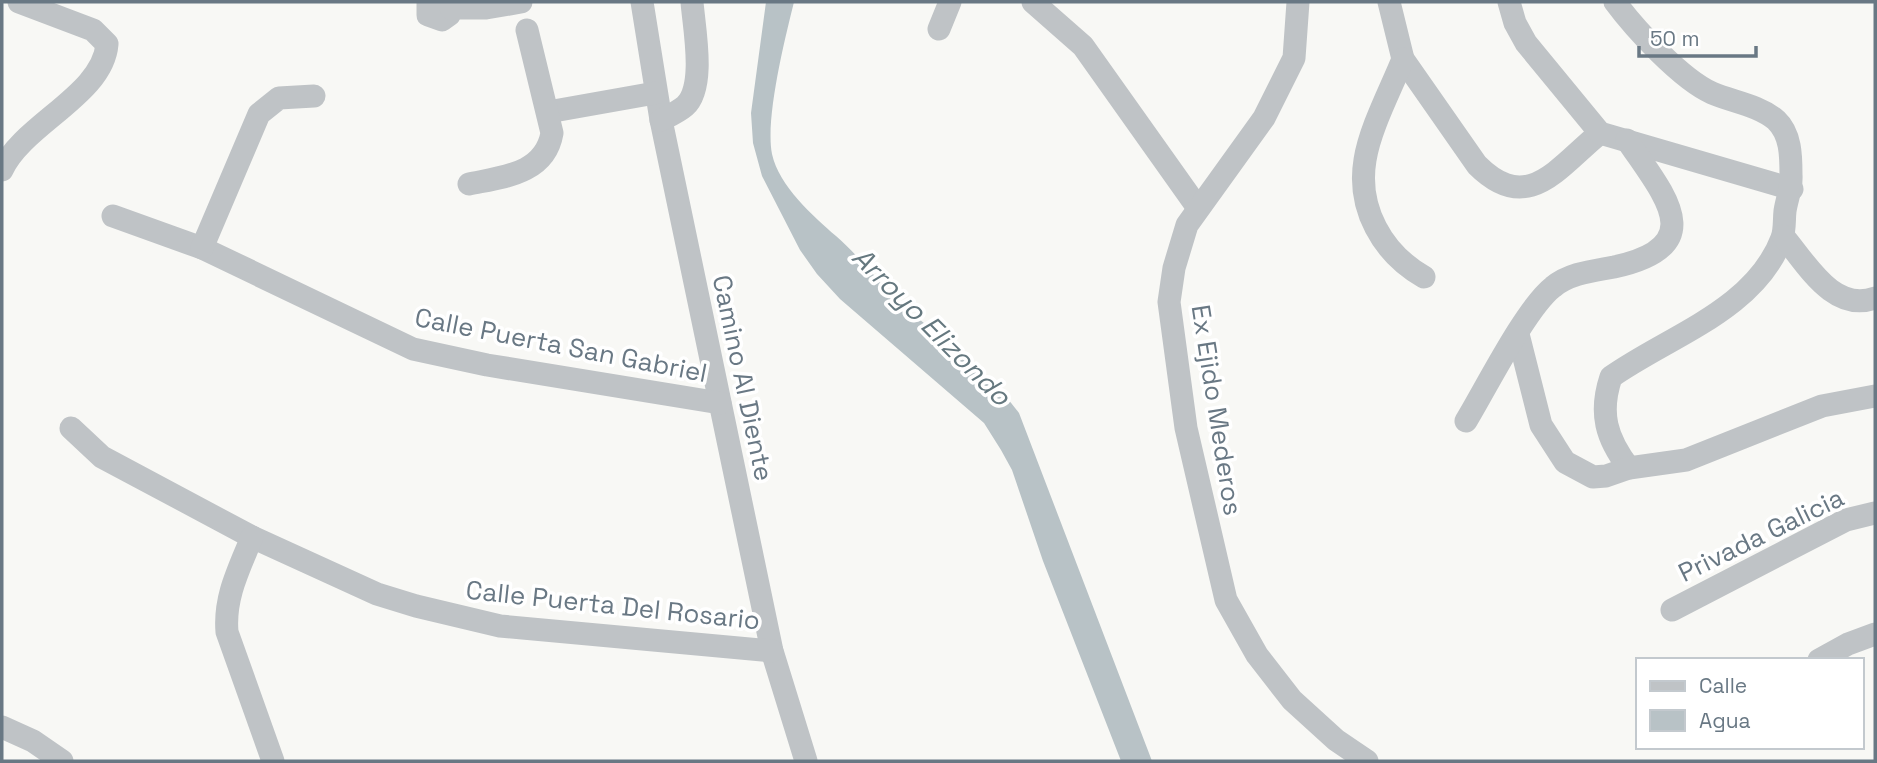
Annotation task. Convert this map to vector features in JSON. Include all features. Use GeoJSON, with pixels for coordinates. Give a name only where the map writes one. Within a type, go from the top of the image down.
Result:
{"type":"FeatureCollection","features":[{"type":"Feature","properties":{"kind":"street"},"geometry":{"type":"LineString","coordinates":[[4,158],[88,82],[102,66],[107,44],[93,30],[19,2]]}},
{"type":"Feature","properties":{"kind":"street"},"geometry":{"type":"LineString","coordinates":[[428,2],[428,15],[435,20],[443,20],[449,15],[450,5],[486,8],[521,2]]}},
{"type":"Feature","properties":{"kind":"street","name":"Camino Al Diente"},"geometry":{"type":"LineString","coordinates":[[642,2],[661,120],[772,651],[806,761]]}},
{"type":"Feature","properties":{"kind":"street"},"geometry":{"type":"LineString","coordinates":[[661,120],[686,105],[693,94],[697,67],[692,2]]}},
{"type":"Feature","properties":{"kind":"street"},"geometry":{"type":"LineString","coordinates":[[939,29],[950,2]]}},
{"type":"Feature","properties":{"kind":"street"},"geometry":{"type":"LineString","coordinates":[[1033,2],[1066,29],[1113,75]]}},
{"type":"Feature","properties":{"kind":"street"},"geometry":{"type":"LineString","coordinates":[[1056,2],[1094,38],[1113,75],[1201,202]]}},
{"type":"Feature","properties":{"kind":"street","name":"Ex Ejido Mederos"},"geometry":{"type":"LineString","coordinates":[[1298,2],[1294,58],[1264,118],[1187,225],[1174,268],[1169,302],[1186,428],[1226,600],[1257,654],[1292,700],[1336,740],[1367,761]]}},
{"type":"Feature","properties":{"kind":"street"},"geometry":{"type":"LineString","coordinates":[[1389,2],[1403,59],[1477,165],[1502,186],[1524,189],[1543,182],[1600,133]]}},
{"type":"Feature","properties":{"kind":"street"},"geometry":{"type":"LineString","coordinates":[[1509,2],[1515,23],[1526,43],[1600,133],[1792,189]]}},
{"type":"Feature","properties":{"kind":"street"},"geometry":{"type":"LineString","coordinates":[[1615,2],[1626,17],[1686,75],[1710,92],[1746,104],[1776,121],[1786,133],[1791,151],[1792,189],[1785,209],[1783,236],[1765,267],[1738,299],[1611,377],[1603,413],[1613,448],[1629,468]]}},
{"type":"Feature","properties":{"kind":"street"},"geometry":{"type":"LineString","coordinates":[[469,184],[528,169],[542,159],[550,146],[552,133],[548,112],[527,30]]}},
{"type":"Feature","properties":{"kind":"street"},"geometry":{"type":"LineString","coordinates":[[1403,59],[1365,158],[1363,183],[1366,205],[1377,232],[1406,267],[1424,277]]}},
{"type":"Feature","properties":{"kind":"street"},"geometry":{"type":"LineString","coordinates":[[548,112],[656,93]]}},
{"type":"Feature","properties":{"kind":"street"},"geometry":{"type":"LineString","coordinates":[[202,248],[258,114],[279,98],[314,96]]}},
{"type":"Feature","properties":{"kind":"street"},"geometry":{"type":"LineString","coordinates":[[1466,421],[1518,334],[1553,287],[1573,276],[1640,260],[1662,248],[1671,237],[1672,209],[1628,140]]}},
{"type":"Feature","properties":{"kind":"street","name":"Calle Puerta San Gabriel"},"geometry":{"type":"LineString","coordinates":[[113,216],[202,248],[413,349],[487,365],[720,403]]}},
{"type":"Feature","properties":{"kind":"street"},"geometry":{"type":"LineString","coordinates":[[1783,236],[1834,295],[1854,302],[1875,298]]}},
{"type":"Feature","properties":{"kind":"street"},"geometry":{"type":"LineString","coordinates":[[1518,334],[1541,425],[1565,462],[1593,477],[1606,476],[1629,468],[1686,460],[1822,406],[1875,396]]}},
{"type":"Feature","properties":{"kind":"street","name":"Calle Puerta Del Rosario"},"geometry":{"type":"LineString","coordinates":[[71,428],[102,457],[253,537],[377,594],[452,616],[500,626],[772,651]]}},
{"type":"Feature","properties":{"kind":"street","name":"Privada Galicia"},"geometry":{"type":"LineString","coordinates":[[1672,610],[1846,520],[1875,513]]}},
{"type":"Feature","properties":{"kind":"street"},"geometry":{"type":"LineString","coordinates":[[253,537],[231,588],[226,624],[273,761]]}},
{"type":"Feature","properties":{"kind":"street"},"geometry":{"type":"LineString","coordinates":[[1823,658],[1848,644],[1875,634]]}},
{"type":"Feature","properties":{"kind":"street"},"geometry":{"type":"LineString","coordinates":[[2,727],[33,741],[62,761]]}},
{"type":"Feature","properties":{"kind":"water"},"geometry":{"type":"Polygon","coordinates":[[[766,2],[794,2],[777,78],[771,121],[772,154],[782,178],[807,210],[851,250],[911,312],[991,381],[1019,413],[1152,761],[1121,761],[1043,561],[1012,470],[984,423],[840,299],[817,274],[800,250],[762,176],[753,143],[751,113],[766,2]]]}},
{"type":"Feature","properties":{"kind":"water label","name":"Arroyo Elizondo"},"geometry":{"type":"Point","coordinates":[932,326]}}]}
